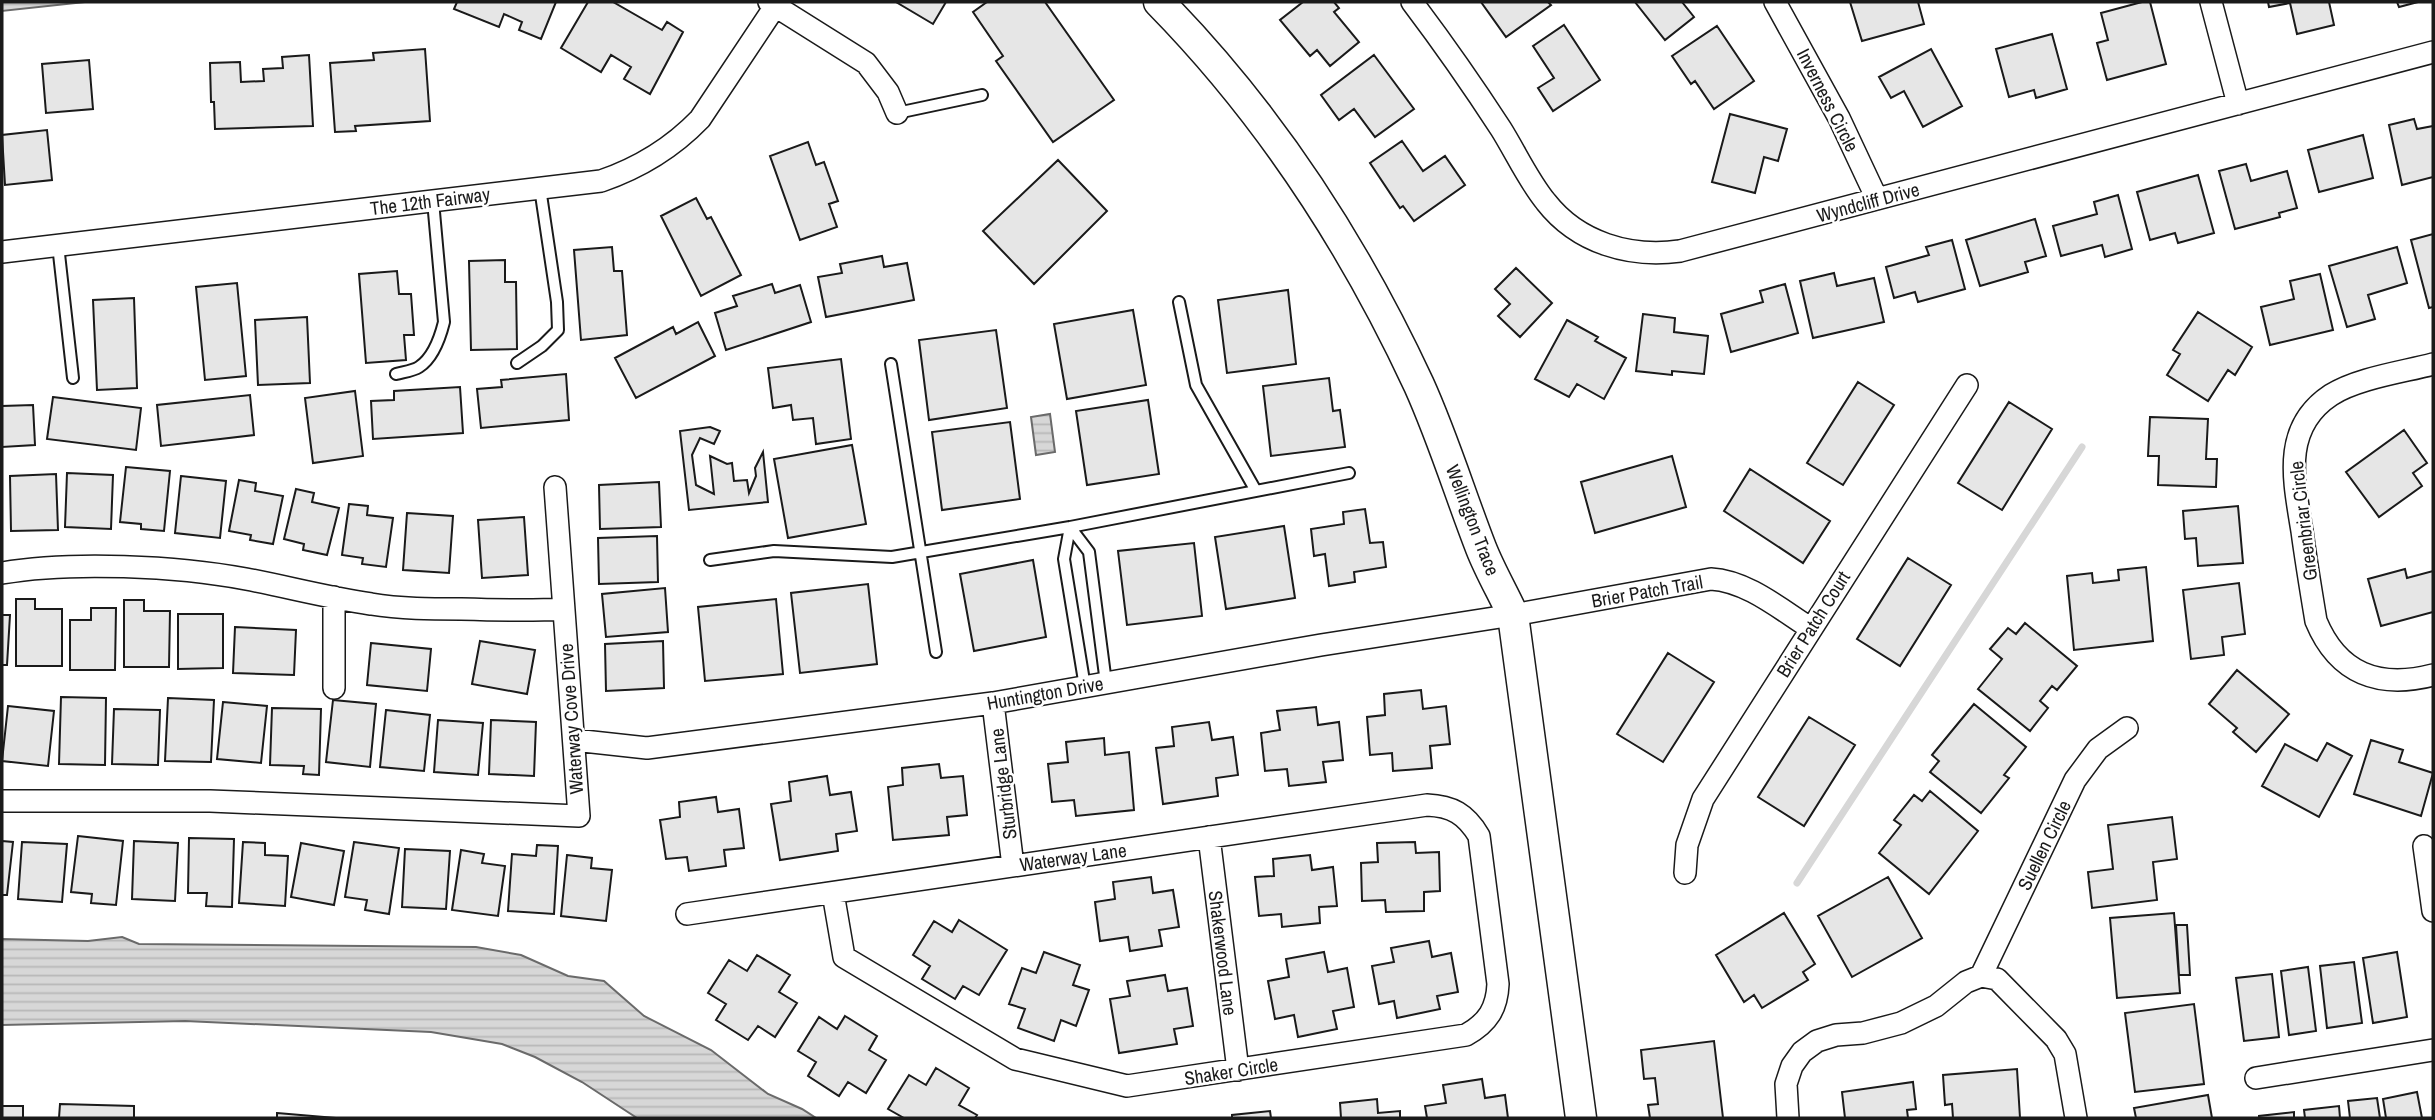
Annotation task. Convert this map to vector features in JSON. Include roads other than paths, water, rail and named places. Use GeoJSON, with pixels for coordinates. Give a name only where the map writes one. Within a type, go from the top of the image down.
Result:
{"type":"FeatureCollection","features":[{"type":"Feature","properties":{"kind":"street","name":"Wellington Trace"},"geometry":{"type":"LineString","coordinates":[[1159,2],[1234,87],[1287,157],[1336,231],[1419,386],[1453,467],[1482,550],[1513,615],[1581,1118]]}},
{"type":"Feature","properties":{"kind":"street","name":"Wyndcliff Drive"},"geometry":{"type":"LineString","coordinates":[[1412,2],[1451,54],[1546,203],[1571,227],[1601,243],[1645,253],[1680,251],[2433,52]]}},
{"type":"Feature","properties":{"kind":"street","name":"Inverness Circle"},"geometry":{"type":"LineString","coordinates":[[1775,2],[1839,118],[1877,199]]}},
{"type":"Feature","properties":{"kind":"street"},"geometry":{"type":"LineString","coordinates":[[2211,2],[2238,104]]}},
{"type":"Feature","properties":{"kind":"street"},"geometry":{"type":"LineString","coordinates":[[774,3],[866,64],[879,77],[897,113]]}},
{"type":"Feature","properties":{"kind":"street","name":"The 12th Fairway"},"geometry":{"type":"LineString","coordinates":[[2,252],[601,181],[632,169],[662,152],[700,119],[774,3]]}},
{"type":"Feature","properties":{"kind":"street","name":"Greenbriar Circle"},"geometry":{"type":"LineString","coordinates":[[2433,364],[2349,386],[2332,394],[2314,411],[2301,431],[2293,463],[2316,621],[2322,636],[2342,661],[2371,677],[2403,681],[2433,675]]}},
{"type":"Feature","properties":{"kind":"street","name":"Brier Patch Court"},"geometry":{"type":"LineString","coordinates":[[1685,873],[1687,845],[1703,799],[1967,385]]}},
{"type":"Feature","properties":{"kind":"street","name":"Waterway Cove Drive"},"geometry":{"type":"LineString","coordinates":[[2,801],[210,801],[579,816],[555,487]]}},
{"type":"Feature","properties":{"kind":"street"},"geometry":{"type":"LineString","coordinates":[[2,573],[24,569],[97,567],[170,570],[243,578],[403,608],[563,609]]}},
{"type":"Feature","properties":{"kind":"street","name":"Brier Patch Trail"},"geometry":{"type":"LineString","coordinates":[[1513,615],[1710,579],[1727,580],[1742,586],[1810,628]]}},
{"type":"Feature","properties":{"kind":"street"},"geometry":{"type":"LineString","coordinates":[[334,597],[334,688]]}},
{"type":"Feature","properties":{"kind":"street","name":"Huntington Drive"},"geometry":{"type":"LineString","coordinates":[[574,740],[647,748],[993,703],[1321,645],[1513,615]]}},
{"type":"Feature","properties":{"kind":"street","name":"Sturbridge Lane"},"geometry":{"type":"LineString","coordinates":[[993,703],[1013,866]]}},
{"type":"Feature","properties":{"kind":"street","name":"Suellen Circle"},"geometry":{"type":"LineString","coordinates":[[1981,976],[2080,772],[2098,749],[2127,728]]}},
{"type":"Feature","properties":{"kind":"street","name":"Waterway Lane"},"geometry":{"type":"LineString","coordinates":[[687,914],[1427,805],[1458,811]]}},
{"type":"Feature","properties":{"kind":"street","name":"Shaker Circle"},"geometry":{"type":"LineString","coordinates":[[833,893],[844,957],[1015,1059],[1128,1086],[1466,1035],[1481,1027],[1498,1000],[1498,984],[1479,836],[1470,822],[1458,811]]}},
{"type":"Feature","properties":{"kind":"street","name":"Shakerwood Lane"},"geometry":{"type":"LineString","coordinates":[[1209,837],[1238,1070]]}},
{"type":"Feature","properties":{"kind":"street"},"geometry":{"type":"LineString","coordinates":[[2424,846],[2433,911]]}},
{"type":"Feature","properties":{"kind":"street"},"geometry":{"type":"LineString","coordinates":[[1788,1118],[1786,1084],[1792,1066],[1802,1052],[1817,1041],[1836,1035],[1863,1033],[1901,1023],[1936,1006],[1966,982],[1981,976],[1997,979],[2056,1039],[2066,1054],[2076,1118]]}},
{"type":"Feature","properties":{"kind":"street"},"geometry":{"type":"LineString","coordinates":[[2256,1078],[2433,1050]]}},
{"type":"Feature","properties":{"kind":"lane"},"geometry":{"type":"LineString","coordinates":[[897,113],[982,95]]}},
{"type":"Feature","properties":{"kind":"lane"},"geometry":{"type":"LineString","coordinates":[[517,363],[542,346],[558,330],[557,302],[540,188]]}},
{"type":"Feature","properties":{"kind":"lane"},"geometry":{"type":"LineString","coordinates":[[396,374],[418,368],[440,338],[444,322],[433,201]]}},
{"type":"Feature","properties":{"kind":"lane"},"geometry":{"type":"LineString","coordinates":[[58,245],[73,378]]}},
{"type":"Feature","properties":{"kind":"lane"},"geometry":{"type":"LineString","coordinates":[[1179,302],[1196,386],[1256,491]]}},
{"type":"Feature","properties":{"kind":"lane"},"geometry":{"type":"LineString","coordinates":[[891,364],[936,653]]}},
{"type":"Feature","properties":{"kind":"lane"},"geometry":{"type":"LineString","coordinates":[[710,560],[774,551],[892,557],[1070,527],[1349,473]]}},
{"type":"Feature","properties":{"kind":"lane"},"geometry":{"type":"LineString","coordinates":[[1070,527],[1064,559],[1096,685]]}},
{"type":"Feature","properties":{"kind":"lane"},"geometry":{"type":"LineString","coordinates":[[1070,527],[1089,552],[1096,685]]}},
{"type":"Feature","properties":{"kind":"waterway"},"geometry":{"type":"LineString","coordinates":[[1797,883],[2082,447]]}}]}
